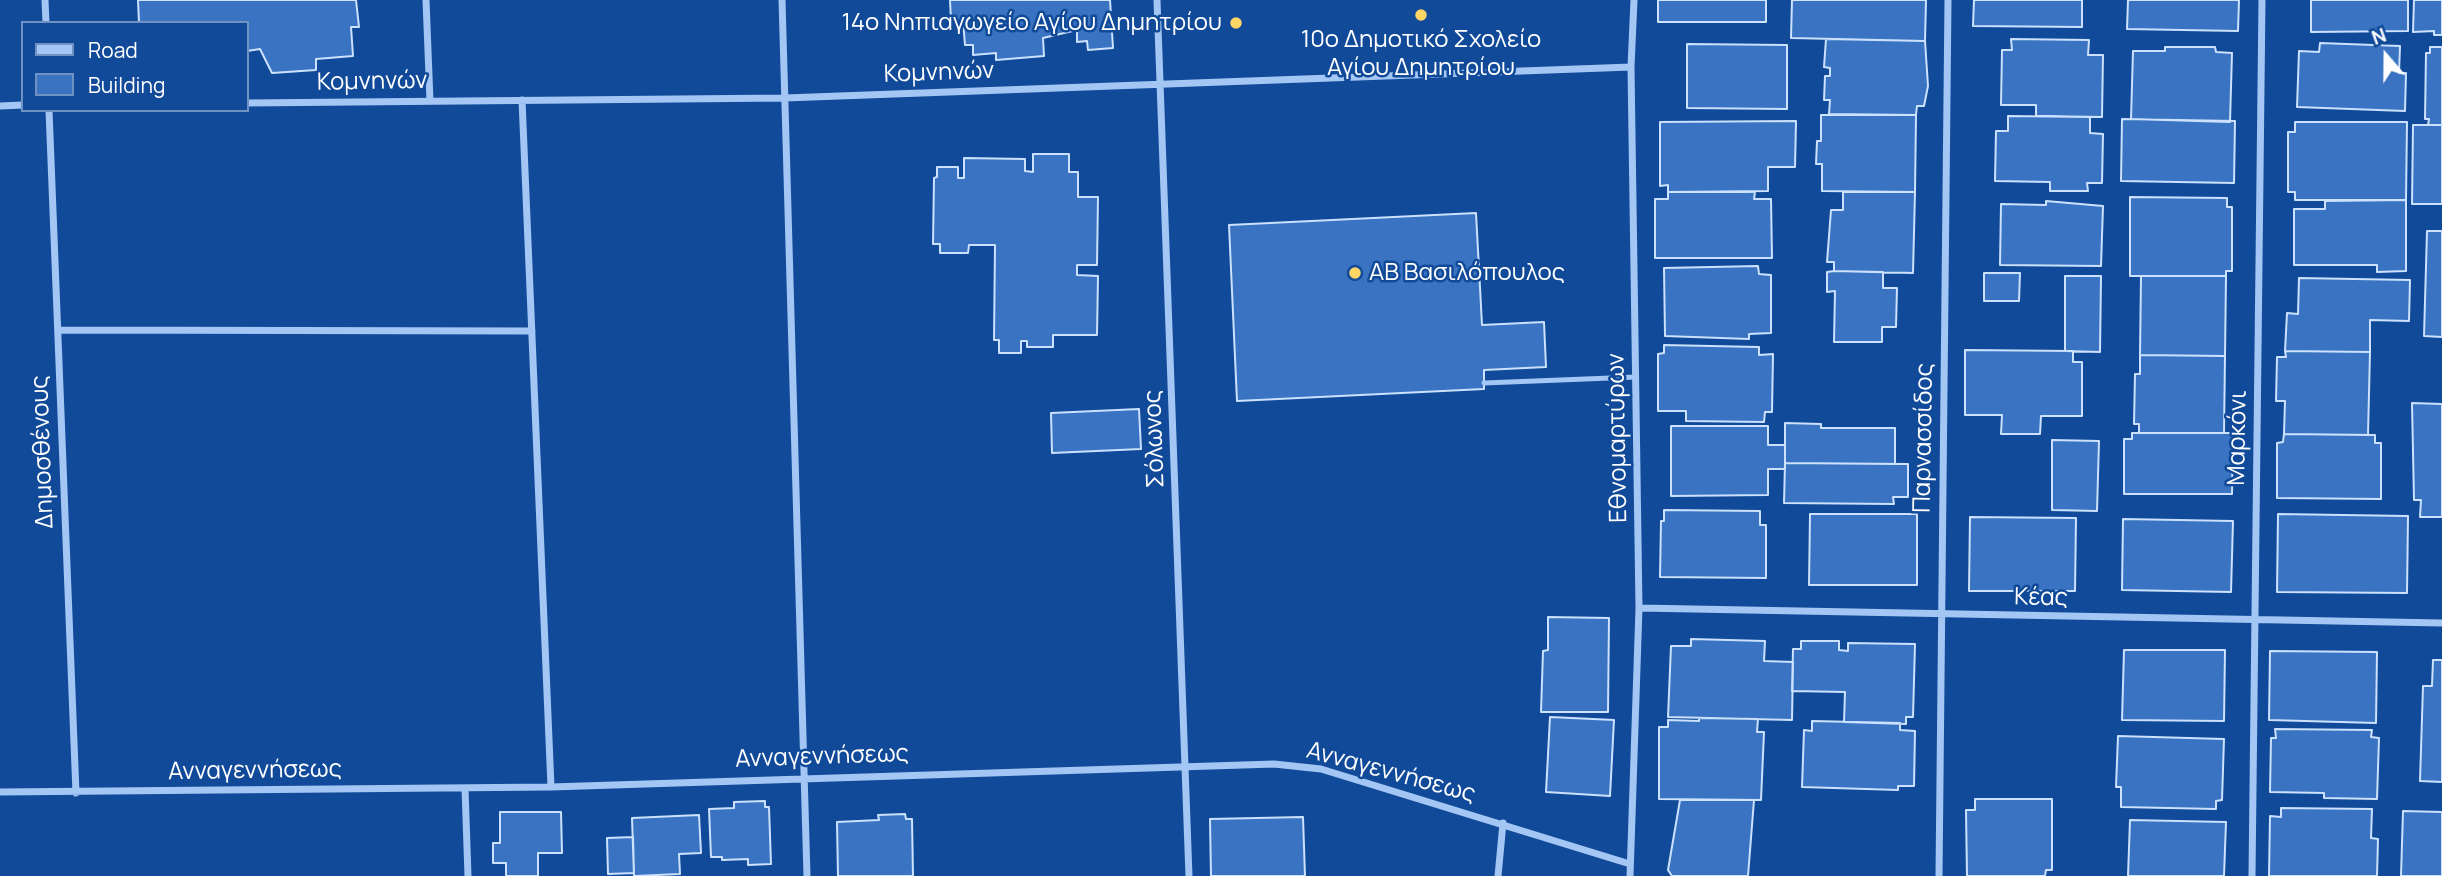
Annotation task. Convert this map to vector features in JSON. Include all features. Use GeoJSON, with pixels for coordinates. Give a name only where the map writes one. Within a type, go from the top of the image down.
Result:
{"type":"FeatureCollection","features":[{"type":"Feature","properties":{"kind":"street"},"geometry":{"type":"LineString","coordinates":[[45,0],[46,21]]}},
{"type":"Feature","properties":{"kind":"street"},"geometry":{"type":"LineString","coordinates":[[426,0],[429,101]]}},
{"type":"Feature","properties":{"kind":"street"},"geometry":{"type":"LineString","coordinates":[[782,0],[807,876]]}},
{"type":"Feature","properties":{"kind":"street","name":"Σόλωνος"},"geometry":{"type":"LineString","coordinates":[[1157,0],[1189,876]]}},
{"type":"Feature","properties":{"kind":"street","name":"Εθνομαρτύρων"},"geometry":{"type":"LineString","coordinates":[[1630,876],[1639,608],[1631,67],[1634,0]]}},
{"type":"Feature","properties":{"kind":"street","name":"Παρνασσίδος"},"geometry":{"type":"LineString","coordinates":[[1939,876],[1948,0]]}},
{"type":"Feature","properties":{"kind":"street","name":"Μαρκόνι"},"geometry":{"type":"LineString","coordinates":[[2252,876],[2262,0]]}},
{"type":"Feature","properties":{"kind":"street","name":"Κομνηνών"},"geometry":{"type":"LineString","coordinates":[[248,103],[785,98],[1631,67]]}},
{"type":"Feature","properties":{"kind":"street"},"geometry":{"type":"LineString","coordinates":[[522,100],[551,787]]}},
{"type":"Feature","properties":{"kind":"street"},"geometry":{"type":"LineString","coordinates":[[0,106],[21,105]]}},
{"type":"Feature","properties":{"kind":"street","name":"Δημοσθένους"},"geometry":{"type":"LineString","coordinates":[[49,112],[76,793]]}},
{"type":"Feature","properties":{"kind":"street"},"geometry":{"type":"LineString","coordinates":[[58,330],[532,331]]}},
{"type":"Feature","properties":{"kind":"street","name":"Κέας"},"geometry":{"type":"LineString","coordinates":[[1639,608],[2255,622],[2442,623]]}},
{"type":"Feature","properties":{"kind":"street","name":"Ανναγεννήσεως"},"geometry":{"type":"LineString","coordinates":[[0,792],[551,787],[1274,764],[1321,769],[1630,864]]}},
{"type":"Feature","properties":{"kind":"street"},"geometry":{"type":"LineString","coordinates":[[465,788],[468,876]]}},
{"type":"Feature","properties":{"kind":"street"},"geometry":{"type":"LineString","coordinates":[[1498,876],[1503,823]]}},
{"type":"Feature","properties":{"kind":"lane"},"geometry":{"type":"LineString","coordinates":[[1484,383],[1636,377]]}},
{"type":"Feature","properties":{"kind":"building"},"geometry":{"type":"Polygon","coordinates":[[[138,0],[356,0],[359,27],[351,27],[353,56],[316,59],[316,70],[272,73],[260,49],[248,51],[248,21],[139,21],[138,0]]]}},
{"type":"Feature","properties":{"kind":"building"},"geometry":{"type":"Polygon","coordinates":[[[950,0],[1110,0],[1113,48],[1088,50],[1087,41],[1077,42],[1077,30],[1043,38],[1044,56],[996,60],[996,53],[973,55],[973,45],[965,45],[963,21],[951,21],[950,0]]]}},
{"type":"Feature","properties":{"kind":"building"},"geometry":{"type":"Polygon","coordinates":[[[1658,0],[1766,0],[1766,22],[1658,22],[1658,0]]]}},
{"type":"Feature","properties":{"kind":"building"},"geometry":{"type":"Polygon","coordinates":[[[1792,0],[1926,0],[1925,41],[1791,38],[1792,0]]]}},
{"type":"Feature","properties":{"kind":"building"},"geometry":{"type":"Polygon","coordinates":[[[1974,0],[2082,0],[2082,27],[1973,26],[1974,0]]]}},
{"type":"Feature","properties":{"kind":"building"},"geometry":{"type":"Polygon","coordinates":[[[2128,0],[2239,0],[2238,31],[2127,29],[2128,0]]]}},
{"type":"Feature","properties":{"kind":"building"},"geometry":{"type":"Polygon","coordinates":[[[2311,0],[2408,0],[2408,31],[2311,32],[2311,0]]]}},
{"type":"Feature","properties":{"kind":"building"},"geometry":{"type":"Polygon","coordinates":[[[2414,0],[2442,0],[2442,35],[2434,35],[2434,31],[2413,32],[2414,0]]]}},
{"type":"Feature","properties":{"kind":"building"},"geometry":{"type":"Polygon","coordinates":[[[1826,39],[1925,41],[1928,86],[1924,106],[1917,106],[1916,115],[1829,114],[1830,100],[1824,100],[1825,76],[1830,76],[1830,68],[1824,67],[1826,39]]]}},
{"type":"Feature","properties":{"kind":"building"},"geometry":{"type":"Polygon","coordinates":[[[2011,39],[2089,40],[2088,55],[2103,55],[2102,117],[2036,116],[2036,105],[2001,105],[2002,50],[2012,50],[2011,39]]]}},
{"type":"Feature","properties":{"kind":"building"},"geometry":{"type":"Polygon","coordinates":[[[2320,43],[2400,46],[2399,73],[2406,73],[2405,111],[2297,107],[2299,51],[2319,52],[2320,43]]]}},
{"type":"Feature","properties":{"kind":"building"},"geometry":{"type":"Polygon","coordinates":[[[1687,44],[1787,45],[1787,109],[1687,108],[1687,44]]]}},
{"type":"Feature","properties":{"kind":"building"},"geometry":{"type":"Polygon","coordinates":[[[2165,47],[2215,47],[2216,52],[2232,53],[2230,122],[2131,119],[2133,51],[2165,51],[2165,47]]]}},
{"type":"Feature","properties":{"kind":"building"},"geometry":{"type":"Polygon","coordinates":[[[2430,47],[2442,47],[2442,125],[2428,125],[2429,119],[2425,119],[2426,53],[2430,53],[2430,47]]]}},
{"type":"Feature","properties":{"kind":"building"},"geometry":{"type":"Polygon","coordinates":[[[1821,115],[1916,115],[1915,192],[1822,191],[1822,164],[1816,164],[1817,141],[1821,141],[1821,115]]]}},
{"type":"Feature","properties":{"kind":"building"},"geometry":{"type":"Polygon","coordinates":[[[2008,116],[2090,117],[2090,133],[2103,134],[2102,183],[2087,183],[2088,191],[2050,191],[2050,182],[1995,181],[1996,131],[2008,131],[2008,116]]]}},
{"type":"Feature","properties":{"kind":"building"},"geometry":{"type":"Polygon","coordinates":[[[2122,119],[2235,121],[2234,183],[2121,181],[2122,119]]]}},
{"type":"Feature","properties":{"kind":"building"},"geometry":{"type":"Polygon","coordinates":[[[1796,121],[1795,167],[1768,167],[1768,191],[1668,192],[1668,185],[1660,186],[1660,122],[1796,121]]]}},
{"type":"Feature","properties":{"kind":"building"},"geometry":{"type":"Polygon","coordinates":[[[2295,122],[2407,122],[2406,200],[2295,200],[2295,192],[2288,192],[2288,132],[2295,132],[2295,122]]]}},
{"type":"Feature","properties":{"kind":"building"},"geometry":{"type":"Polygon","coordinates":[[[2413,125],[2442,125],[2442,204],[2412,204],[2413,125]]]}},
{"type":"Feature","properties":{"kind":"building"},"geometry":{"type":"Polygon","coordinates":[[[1033,154],[1069,154],[1069,172],[1078,172],[1078,197],[1098,197],[1097,265],[1077,265],[1077,275],[1098,276],[1097,335],[1053,335],[1053,347],[1027,347],[1027,341],[1021,341],[1021,353],[999,353],[999,340],[994,340],[995,245],[969,245],[968,253],[940,253],[940,244],[933,244],[934,178],[937,177],[937,167],[958,167],[958,178],[964,178],[964,158],[1025,159],[1025,171],[1033,172],[1033,154]]]}},
{"type":"Feature","properties":{"kind":"building"},"geometry":{"type":"Polygon","coordinates":[[[1668,192],[1755,192],[1754,199],[1771,199],[1772,258],[1655,258],[1655,199],[1668,199],[1668,192]]]}},
{"type":"Feature","properties":{"kind":"building"},"geometry":{"type":"Polygon","coordinates":[[[1843,192],[1915,192],[1913,273],[1834,271],[1834,262],[1827,262],[1831,210],[1843,210],[1843,192]]]}},
{"type":"Feature","properties":{"kind":"building"},"geometry":{"type":"Polygon","coordinates":[[[2130,197],[2227,198],[2227,207],[2232,207],[2232,271],[2226,271],[2226,276],[2130,276],[2130,197]]]}},
{"type":"Feature","properties":{"kind":"building"},"geometry":{"type":"Polygon","coordinates":[[[2406,200],[2406,271],[2377,272],[2377,265],[2294,265],[2294,209],[2325,209],[2325,201],[2406,200]]]}},
{"type":"Feature","properties":{"kind":"building"},"geometry":{"type":"Polygon","coordinates":[[[2046,201],[2103,206],[2101,266],[2000,265],[2001,204],[2046,205],[2046,201]]]}},
{"type":"Feature","properties":{"kind":"building","name":"ΑΒ Βασιλόπουλος"},"geometry":{"type":"Polygon","coordinates":[[[1476,213],[1482,325],[1544,322],[1546,367],[1484,370],[1484,389],[1237,401],[1229,225],[1476,213]]]}},
{"type":"Feature","properties":{"kind":"building"},"geometry":{"type":"Polygon","coordinates":[[[2427,231],[2442,231],[2442,337],[2424,336],[2427,231]]]}},
{"type":"Feature","properties":{"kind":"building"},"geometry":{"type":"Polygon","coordinates":[[[1758,266],[1759,274],[1771,275],[1771,333],[1749,334],[1749,339],[1665,336],[1664,268],[1758,266]]]}},
{"type":"Feature","properties":{"kind":"building"},"geometry":{"type":"Polygon","coordinates":[[[1827,272],[1883,272],[1883,288],[1897,288],[1896,327],[1882,327],[1882,342],[1834,342],[1835,291],[1827,292],[1827,272]]]}},
{"type":"Feature","properties":{"kind":"building"},"geometry":{"type":"Polygon","coordinates":[[[1984,273],[2020,273],[2019,301],[1984,301],[1984,273]]]}},
{"type":"Feature","properties":{"kind":"building"},"geometry":{"type":"Polygon","coordinates":[[[2065,276],[2101,276],[2100,352],[2065,351],[2065,276]]]}},
{"type":"Feature","properties":{"kind":"building"},"geometry":{"type":"Polygon","coordinates":[[[2141,276],[2226,276],[2225,356],[2140,355],[2141,276]]]}},
{"type":"Feature","properties":{"kind":"building"},"geometry":{"type":"Polygon","coordinates":[[[2299,278],[2410,280],[2409,321],[2370,320],[2370,352],[2285,351],[2287,313],[2298,314],[2299,278]]]}},
{"type":"Feature","properties":{"kind":"building"},"geometry":{"type":"Polygon","coordinates":[[[1664,345],[1759,347],[1759,355],[1773,354],[1772,412],[1765,412],[1764,422],[1686,421],[1686,411],[1658,411],[1658,354],[1664,353],[1664,345]]]}},
{"type":"Feature","properties":{"kind":"building"},"geometry":{"type":"Polygon","coordinates":[[[1965,350],[2073,351],[2073,362],[2082,362],[2082,416],[2041,416],[2040,434],[2001,434],[2002,415],[1965,415],[1965,350]]]}},
{"type":"Feature","properties":{"kind":"building"},"geometry":{"type":"Polygon","coordinates":[[[2285,351],[2370,352],[2368,435],[2284,434],[2285,401],[2276,401],[2277,357],[2286,357],[2285,351]]]}},
{"type":"Feature","properties":{"kind":"building"},"geometry":{"type":"Polygon","coordinates":[[[2140,355],[2225,356],[2224,433],[2139,433],[2139,424],[2134,424],[2135,374],[2140,374],[2140,355]]]}},
{"type":"Feature","properties":{"kind":"building"},"geometry":{"type":"Polygon","coordinates":[[[2412,403],[2442,404],[2442,517],[2420,517],[2421,500],[2414,500],[2412,403]]]}},
{"type":"Feature","properties":{"kind":"building"},"geometry":{"type":"Polygon","coordinates":[[[1139,409],[1141,449],[1052,453],[1051,413],[1139,409]]]}},
{"type":"Feature","properties":{"kind":"building"},"geometry":{"type":"Polygon","coordinates":[[[1785,423],[1821,424],[1821,428],[1895,428],[1895,464],[1785,463],[1785,423]]]}},
{"type":"Feature","properties":{"kind":"building"},"geometry":{"type":"Polygon","coordinates":[[[1671,426],[1768,426],[1768,445],[1785,445],[1785,469],[1768,469],[1768,495],[1671,496],[1671,426]]]}},
{"type":"Feature","properties":{"kind":"building"},"geometry":{"type":"Polygon","coordinates":[[[2132,433],[2233,433],[2232,494],[2124,494],[2124,439],[2132,439],[2132,433]]]}},
{"type":"Feature","properties":{"kind":"building"},"geometry":{"type":"Polygon","coordinates":[[[2284,434],[2375,435],[2375,443],[2381,443],[2381,499],[2277,498],[2277,443],[2283,442],[2284,434]]]}},
{"type":"Feature","properties":{"kind":"building"},"geometry":{"type":"Polygon","coordinates":[[[2052,440],[2099,441],[2097,511],[2052,510],[2052,440]]]}},
{"type":"Feature","properties":{"kind":"building"},"geometry":{"type":"Polygon","coordinates":[[[1785,463],[1908,464],[1908,497],[1893,497],[1894,504],[1784,503],[1785,463]]]}},
{"type":"Feature","properties":{"kind":"building"},"geometry":{"type":"Polygon","coordinates":[[[1664,510],[1760,511],[1760,525],[1766,525],[1766,578],[1660,577],[1661,521],[1664,521],[1664,510]]]}},
{"type":"Feature","properties":{"kind":"building"},"geometry":{"type":"Polygon","coordinates":[[[1810,514],[1917,514],[1917,585],[1809,585],[1810,514]]]}},
{"type":"Feature","properties":{"kind":"building"},"geometry":{"type":"Polygon","coordinates":[[[2278,514],[2408,516],[2407,593],[2277,592],[2278,514]]]}},
{"type":"Feature","properties":{"kind":"building"},"geometry":{"type":"Polygon","coordinates":[[[1970,517],[2076,518],[2075,591],[1969,591],[1970,517]]]}},
{"type":"Feature","properties":{"kind":"building"},"geometry":{"type":"Polygon","coordinates":[[[2123,519],[2233,521],[2231,592],[2122,590],[2123,519]]]}},
{"type":"Feature","properties":{"kind":"building"},"geometry":{"type":"Polygon","coordinates":[[[1548,617],[1609,618],[1608,712],[1541,712],[1543,651],[1548,650],[1548,617]]]}},
{"type":"Feature","properties":{"kind":"building"},"geometry":{"type":"Polygon","coordinates":[[[1691,639],[1765,641],[1764,661],[1793,662],[1792,720],[1668,717],[1671,646],[1691,646],[1691,639]]]}},
{"type":"Feature","properties":{"kind":"building"},"geometry":{"type":"Polygon","coordinates":[[[1801,641],[1839,641],[1839,650],[1848,651],[1848,643],[1915,644],[1913,717],[1906,717],[1906,724],[1844,722],[1845,692],[1792,691],[1793,649],[1801,649],[1801,641]]]}},
{"type":"Feature","properties":{"kind":"building"},"geometry":{"type":"Polygon","coordinates":[[[2124,650],[2225,650],[2224,721],[2122,720],[2124,650]]]}},
{"type":"Feature","properties":{"kind":"building"},"geometry":{"type":"Polygon","coordinates":[[[2270,651],[2377,652],[2376,723],[2269,720],[2270,651]]]}},
{"type":"Feature","properties":{"kind":"building"},"geometry":{"type":"Polygon","coordinates":[[[2433,660],[2442,660],[2442,782],[2420,781],[2423,686],[2432,686],[2433,660]]]}},
{"type":"Feature","properties":{"kind":"building"},"geometry":{"type":"Polygon","coordinates":[[[1550,717],[1614,720],[1610,796],[1546,792],[1550,717]]]}},
{"type":"Feature","properties":{"kind":"building"},"geometry":{"type":"Polygon","coordinates":[[[1699,718],[1758,719],[1757,732],[1764,732],[1761,800],[1659,799],[1659,727],[1668,727],[1668,720],[1699,721],[1699,718]]]}},
{"type":"Feature","properties":{"kind":"building"},"geometry":{"type":"Polygon","coordinates":[[[1812,721],[1900,723],[1900,730],[1915,731],[1914,786],[1898,786],[1898,790],[1802,787],[1804,730],[1812,731],[1812,721]]]}},
{"type":"Feature","properties":{"kind":"building"},"geometry":{"type":"Polygon","coordinates":[[[2275,729],[2372,730],[2371,737],[2379,738],[2377,799],[2324,798],[2324,793],[2270,792],[2271,738],[2276,738],[2275,729]]]}},
{"type":"Feature","properties":{"kind":"building"},"geometry":{"type":"Polygon","coordinates":[[[2118,736],[2224,739],[2222,800],[2216,801],[2216,809],[2121,807],[2121,787],[2116,787],[2118,736]]]}},
{"type":"Feature","properties":{"kind":"building"},"geometry":{"type":"Polygon","coordinates":[[[1975,799],[2052,799],[2052,870],[2046,870],[2045,876],[1967,876],[1966,810],[1975,810],[1975,799]]]}},
{"type":"Feature","properties":{"kind":"building"},"geometry":{"type":"Polygon","coordinates":[[[1680,800],[1754,800],[1748,876],[1672,876],[1668,870],[1680,800]]]}},
{"type":"Feature","properties":{"kind":"building"},"geometry":{"type":"Polygon","coordinates":[[[765,801],[765,807],[769,807],[771,864],[748,865],[748,859],[722,860],[722,857],[711,857],[709,809],[734,808],[734,802],[765,801]]]}},
{"type":"Feature","properties":{"kind":"building"},"geometry":{"type":"Polygon","coordinates":[[[2281,808],[2372,809],[2371,838],[2378,839],[2377,876],[2269,876],[2270,816],[2281,817],[2281,808]]]}},
{"type":"Feature","properties":{"kind":"building"},"geometry":{"type":"Polygon","coordinates":[[[2403,811],[2442,812],[2442,876],[2401,876],[2403,811]]]}},
{"type":"Feature","properties":{"kind":"building"},"geometry":{"type":"Polygon","coordinates":[[[500,812],[561,812],[562,853],[538,853],[538,876],[506,876],[506,863],[493,863],[493,843],[500,843],[500,812]]]}},
{"type":"Feature","properties":{"kind":"building"},"geometry":{"type":"Polygon","coordinates":[[[905,814],[906,819],[912,819],[913,876],[838,876],[837,822],[879,820],[878,815],[905,814]]]}},
{"type":"Feature","properties":{"kind":"building"},"geometry":{"type":"Polygon","coordinates":[[[699,815],[701,853],[679,854],[680,874],[634,876],[632,818],[699,815]]]}},
{"type":"Feature","properties":{"kind":"building"},"geometry":{"type":"Polygon","coordinates":[[[1303,817],[1305,876],[1211,876],[1210,819],[1303,817]]]}},
{"type":"Feature","properties":{"kind":"building"},"geometry":{"type":"Polygon","coordinates":[[[2130,820],[2226,822],[2224,876],[2128,876],[2130,820]]]}},
{"type":"Feature","properties":{"kind":"building"},"geometry":{"type":"Polygon","coordinates":[[[633,837],[634,873],[608,874],[607,838],[633,837]]]}},
{"type":"Feature","properties":{"kind":"place","name":"10ο Δημοτικό Σχολείο Αγίου Δημητρίου"},"geometry":{"type":"Point","coordinates":[1421,15]}},
{"type":"Feature","properties":{"kind":"place","name":"14ο Νηπιαγωγείο Αγίου Δημητρίου"},"geometry":{"type":"Point","coordinates":[1236,23]}},
{"type":"Feature","properties":{"kind":"place","name":"ΑΒ Βασιλόπουλος"},"geometry":{"type":"Point","coordinates":[1355,273]}}]}
